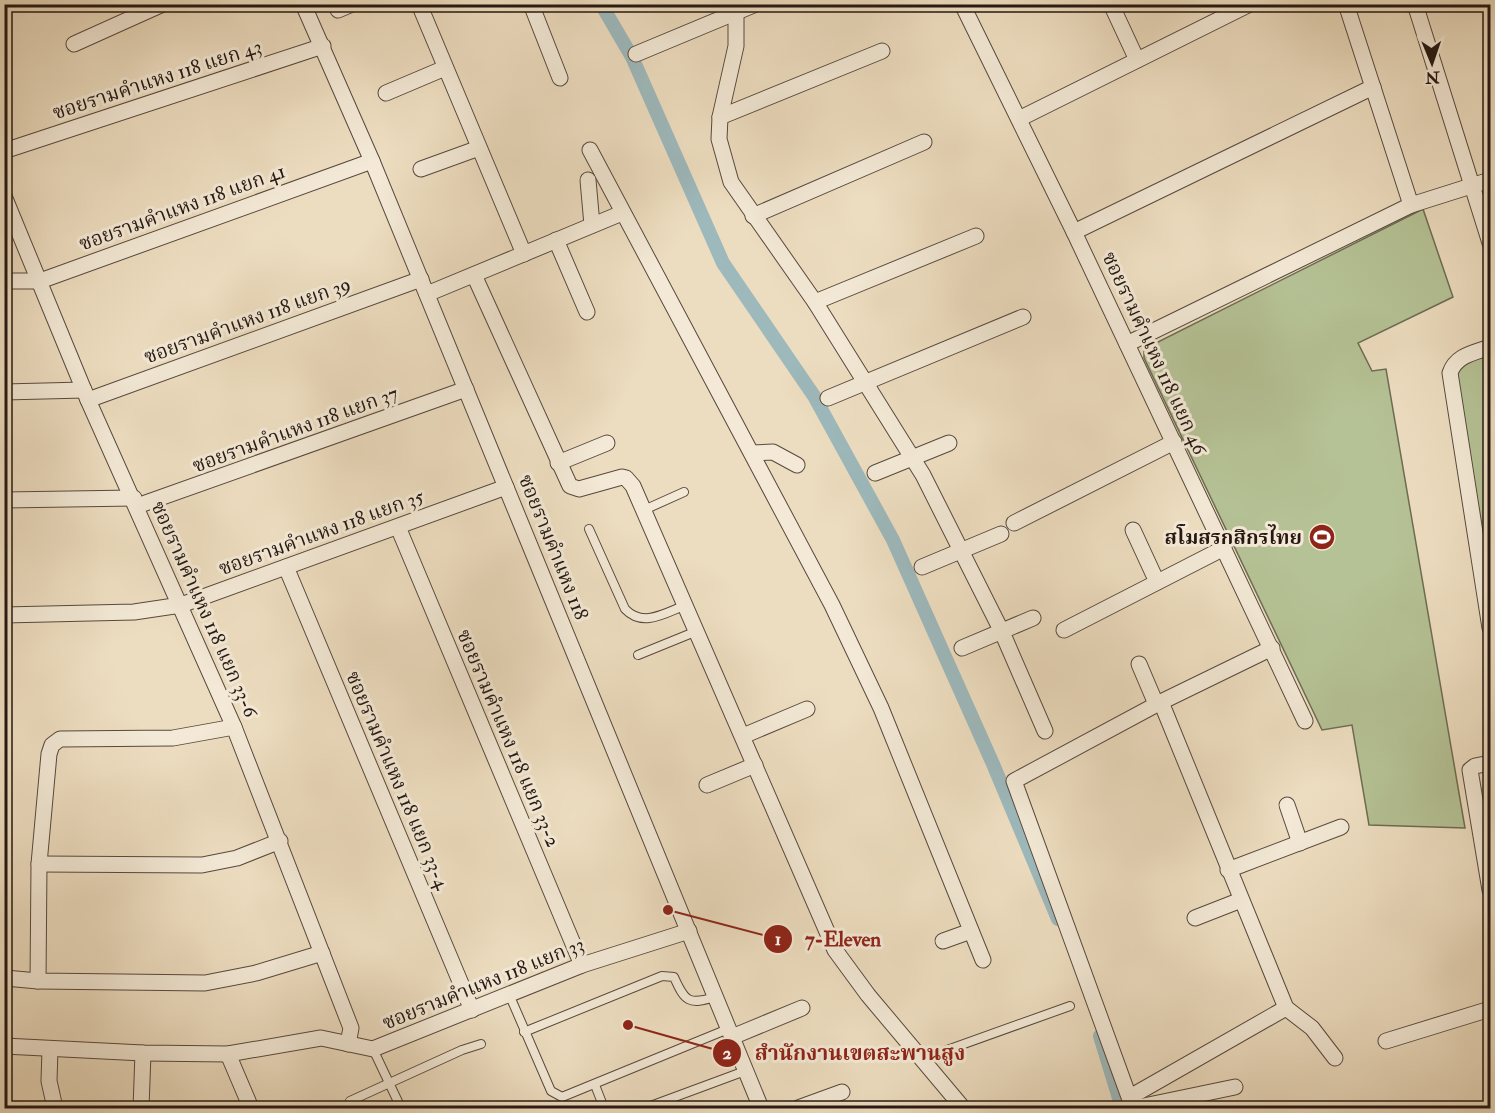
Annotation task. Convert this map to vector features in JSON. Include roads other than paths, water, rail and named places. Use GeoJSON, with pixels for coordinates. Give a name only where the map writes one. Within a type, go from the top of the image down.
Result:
{"type":"FeatureCollection","features":[{"type":"Feature","properties":{"kind":"street"},"geometry":{"type":"LineString","coordinates":[[74,44],[164,4]]}},
{"type":"Feature","properties":{"kind":"street","name":"ซอยรามคำแหง 118"},"geometry":{"type":"LineString","coordinates":[[303,4],[372,160],[760,1108]]}},
{"type":"Feature","properties":{"kind":"street"},"geometry":{"type":"LineString","coordinates":[[531,4],[560,78]]}},
{"type":"Feature","properties":{"kind":"street"},"geometry":{"type":"LineString","coordinates":[[636,54],[736,8],[756,4]]}},
{"type":"Feature","properties":{"kind":"street","name":"ซอยรามคำแหง 118 แยก 46"},"geometry":{"type":"LineString","coordinates":[[962,4],[1074,232],[1305,721]]}},
{"type":"Feature","properties":{"kind":"street"},"geometry":{"type":"LineString","coordinates":[[1111,4],[1137,60]]}},
{"type":"Feature","properties":{"kind":"street"},"geometry":{"type":"LineString","coordinates":[[1019,119],[1250,4]]}},
{"type":"Feature","properties":{"kind":"street"},"geometry":{"type":"LineString","coordinates":[[1346,4],[1411,206]]}},
{"type":"Feature","properties":{"kind":"street"},"geometry":{"type":"LineString","coordinates":[[1415,4],[1491,243]]}},
{"type":"Feature","properties":{"kind":"street"},"geometry":{"type":"LineString","coordinates":[[424,6],[445,68],[524,254]]}},
{"type":"Feature","properties":{"kind":"street"},"geometry":{"type":"LineString","coordinates":[[736,8],[734,57],[720,117],[719,139],[731,182],[814,302],[862,382],[912,457],[1002,633],[1045,731]]}},
{"type":"Feature","properties":{"kind":"street","name":"ซอยรามคำแหง 118 แยก 43"},"geometry":{"type":"LineString","coordinates":[[4,151],[323,46]]}},
{"type":"Feature","properties":{"kind":"street"},"geometry":{"type":"LineString","coordinates":[[720,117],[882,51]]}},
{"type":"Feature","properties":{"kind":"street"},"geometry":{"type":"LineString","coordinates":[[386,93],[445,68]]}},
{"type":"Feature","properties":{"kind":"street"},"geometry":{"type":"LineString","coordinates":[[1074,232],[1373,87]]}},
{"type":"Feature","properties":{"kind":"street"},"geometry":{"type":"LineString","coordinates":[[753,216],[924,142]]}},
{"type":"Feature","properties":{"kind":"street"},"geometry":{"type":"LineString","coordinates":[[421,169],[478,148]]}},
{"type":"Feature","properties":{"kind":"street"},"geometry":{"type":"LineString","coordinates":[[590,150],[832,605],[881,708],[983,960]]}},
{"type":"Feature","properties":{"kind":"street","name":"ซอยรามคำแหง 118 แยก 41"},"geometry":{"type":"LineString","coordinates":[[4,282],[40,281],[372,160]]}},
{"type":"Feature","properties":{"kind":"street"},"geometry":{"type":"LineString","coordinates":[[588,180],[592,225]]}},
{"type":"Feature","properties":{"kind":"street"},"geometry":{"type":"LineString","coordinates":[[1127,344],[1411,206],[1491,180]]}},
{"type":"Feature","properties":{"kind":"street","name":"ซอยรามคำแหง 118 แยก 33-6"},"geometry":{"type":"LineString","coordinates":[[4,196],[86,395],[136,502],[234,727],[351,1028],[348,1044]]}},
{"type":"Feature","properties":{"kind":"street","name":"ซอยรามคำแหง 118 แยก 39"},"geometry":{"type":"LineString","coordinates":[[4,392],[86,395],[424,287],[474,275],[622,213]]}},
{"type":"Feature","properties":{"kind":"street"},"geometry":{"type":"LineString","coordinates":[[814,302],[976,236]]}},
{"type":"Feature","properties":{"kind":"street"},"geometry":{"type":"LineString","coordinates":[[556,240],[587,312]]}},
{"type":"Feature","properties":{"kind":"street"},"geometry":{"type":"LineString","coordinates":[[474,275],[570,486],[574,488],[626,478],[633,486],[836,950],[963,1108]]}},
{"type":"Feature","properties":{"kind":"street"},"geometry":{"type":"LineString","coordinates":[[828,398],[1023,317]]}},
{"type":"Feature","properties":{"kind":"street"},"geometry":{"type":"LineString","coordinates":[[1491,347],[1459,359],[1453,363],[1450,373],[1491,628]]}},
{"type":"Feature","properties":{"kind":"street","name":"ซอยรามคำแหง 118 แยก 37"},"geometry":{"type":"LineString","coordinates":[[4,500],[136,502],[466,389]]}},
{"type":"Feature","properties":{"kind":"street"},"geometry":{"type":"LineString","coordinates":[[1014,523],[1174,442]]}},
{"type":"Feature","properties":{"kind":"street"},"geometry":{"type":"LineString","coordinates":[[558,463],[607,443]]}},
{"type":"Feature","properties":{"kind":"street"},"geometry":{"type":"LineString","coordinates":[[875,473],[949,443]]}},
{"type":"Feature","properties":{"kind":"street"},"geometry":{"type":"LineString","coordinates":[[752,453],[773,452],[796,465]]}},
{"type":"Feature","properties":{"kind":"street","name":"ซอยรามคำแหง 118 แยก 35"},"geometry":{"type":"LineString","coordinates":[[4,615],[134,612],[181,605],[506,487]]}},
{"type":"Feature","properties":{"kind":"street","name":"ซอยรามคำแหง 118 แยก 33-2"},"geometry":{"type":"LineString","coordinates":[[398,527],[582,965]]}},
{"type":"Feature","properties":{"kind":"street"},"geometry":{"type":"LineString","coordinates":[[1133,530],[1157,582]]}},
{"type":"Feature","properties":{"kind":"street"},"geometry":{"type":"LineString","coordinates":[[922,567],[1002,534]]}},
{"type":"Feature","properties":{"kind":"street"},"geometry":{"type":"LineString","coordinates":[[1064,630],[1224,548]]}},
{"type":"Feature","properties":{"kind":"street","name":"ซอยรามคำแหง 118 แยก 33-4"},"geometry":{"type":"LineString","coordinates":[[286,567],[472,1010]]}},
{"type":"Feature","properties":{"kind":"street"},"geometry":{"type":"LineString","coordinates":[[963,648],[1033,618]]}},
{"type":"Feature","properties":{"kind":"street"},"geometry":{"type":"LineString","coordinates":[[1132,1105],[1014,782],[1159,703],[1272,648]]}},
{"type":"Feature","properties":{"kind":"street"},"geometry":{"type":"LineString","coordinates":[[1139,664],[1159,703],[1286,1008],[1312,1028],[1335,1058]]}},
{"type":"Feature","properties":{"kind":"street"},"geometry":{"type":"LineString","coordinates":[[743,736],[807,709]]}},
{"type":"Feature","properties":{"kind":"street"},"geometry":{"type":"LineString","coordinates":[[38,981],[39,864],[49,754],[52,745],[60,739],[173,738],[234,727]]}},
{"type":"Feature","properties":{"kind":"street"},"geometry":{"type":"LineString","coordinates":[[1491,763],[1475,766],[1470,770],[1491,890]]}},
{"type":"Feature","properties":{"kind":"street"},"geometry":{"type":"LineString","coordinates":[[707,785],[755,765]]}},
{"type":"Feature","properties":{"kind":"street"},"geometry":{"type":"LineString","coordinates":[[1287,805],[1300,843]]}},
{"type":"Feature","properties":{"kind":"street"},"geometry":{"type":"LineString","coordinates":[[1228,870],[1341,827]]}},
{"type":"Feature","properties":{"kind":"street"},"geometry":{"type":"LineString","coordinates":[[39,864],[202,865],[237,858],[280,841]]}},
{"type":"Feature","properties":{"kind":"street"},"geometry":{"type":"LineString","coordinates":[[1195,918],[1241,900]]}},
{"type":"Feature","properties":{"kind":"street","name":"ซอยรามคำแหง 118 แยก 33"},"geometry":{"type":"LineString","coordinates":[[4,1046],[143,1053],[228,1054],[321,1038],[373,1049],[582,965],[689,931]]}},
{"type":"Feature","properties":{"kind":"street"},"geometry":{"type":"LineString","coordinates":[[943,941],[971,931]]}},
{"type":"Feature","properties":{"kind":"street"},"geometry":{"type":"LineString","coordinates":[[5,978],[38,981],[205,983],[256,973],[322,953]]}},
{"type":"Feature","properties":{"kind":"street"},"geometry":{"type":"LineString","coordinates":[[730,1033],[802,1008]]}},
{"type":"Feature","properties":{"kind":"street"},"geometry":{"type":"LineString","coordinates":[[1132,1105],[1286,1008]]}},
{"type":"Feature","properties":{"kind":"street"},"geometry":{"type":"LineString","coordinates":[[1386,1041],[1491,1009]]}},
{"type":"Feature","properties":{"kind":"street"},"geometry":{"type":"LineString","coordinates":[[50,1049],[49,1081],[55,1108]]}},
{"type":"Feature","properties":{"kind":"street"},"geometry":{"type":"LineString","coordinates":[[141,1108],[143,1053]]}},
{"type":"Feature","properties":{"kind":"street"},"geometry":{"type":"LineString","coordinates":[[228,1054],[251,1108]]}},
{"type":"Feature","properties":{"kind":"street"},"geometry":{"type":"LineString","coordinates":[[1132,1105],[1235,1087]]}},
{"type":"Feature","properties":{"kind":"street"},"geometry":{"type":"LineString","coordinates":[[798,1108],[842,1092]]}},
{"type":"Feature","properties":{"kind":"lane"},"geometry":{"type":"LineString","coordinates":[[644,510],[684,492]]}},
{"type":"Feature","properties":{"kind":"lane"},"geometry":{"type":"LineString","coordinates":[[589,529],[625,609],[630,614],[648,620],[686,605]]}},
{"type":"Feature","properties":{"kind":"lane"},"geometry":{"type":"LineString","coordinates":[[638,655],[697,631]]}},
{"type":"Feature","properties":{"kind":"lane"},"geometry":{"type":"LineString","coordinates":[[524,1032],[662,976],[674,977],[681,993],[689,1001],[697,1003],[715,997]]}},
{"type":"Feature","properties":{"kind":"lane"},"geometry":{"type":"LineString","coordinates":[[509,994],[551,1091],[562,1096],[730,1033]]}},
{"type":"Feature","properties":{"kind":"lane"},"geometry":{"type":"LineString","coordinates":[[922,1059],[1070,1006]]}},
{"type":"Feature","properties":{"kind":"lane"},"geometry":{"type":"LineString","coordinates":[[350,1101],[462,1050],[482,1044]]}},
{"type":"Feature","properties":{"kind":"lane"},"geometry":{"type":"LineString","coordinates":[[373,1049],[401,1108]]}},
{"type":"Feature","properties":{"kind":"lane"},"geometry":{"type":"LineString","coordinates":[[645,1108],[745,1071]]}},
{"type":"Feature","properties":{"kind":"lane"},"geometry":{"type":"LineString","coordinates":[[595,1085],[604,1108]]}},
{"type":"Feature","properties":{"kind":"waterway"},"geometry":{"type":"LineString","coordinates":[[601,4],[632,57],[723,263],[814,396],[893,540],[993,764],[1058,919]]}},
{"type":"Feature","properties":{"kind":"waterway"},"geometry":{"type":"LineString","coordinates":[[1100,1036],[1122,1108]]}},
{"type":"Feature","properties":{"kind":"place","name":"สโมสรกสิกรไทย"},"geometry":{"type":"Point","coordinates":[1322,537]}},
{"type":"Feature","properties":{"kind":"place","name":"7-Eleven"},"geometry":{"type":"Point","coordinates":[668,910]}},
{"type":"Feature","properties":{"kind":"place","name":"สำนักงานเขตสะพานสูง"},"geometry":{"type":"Point","coordinates":[628,1025]}}]}
